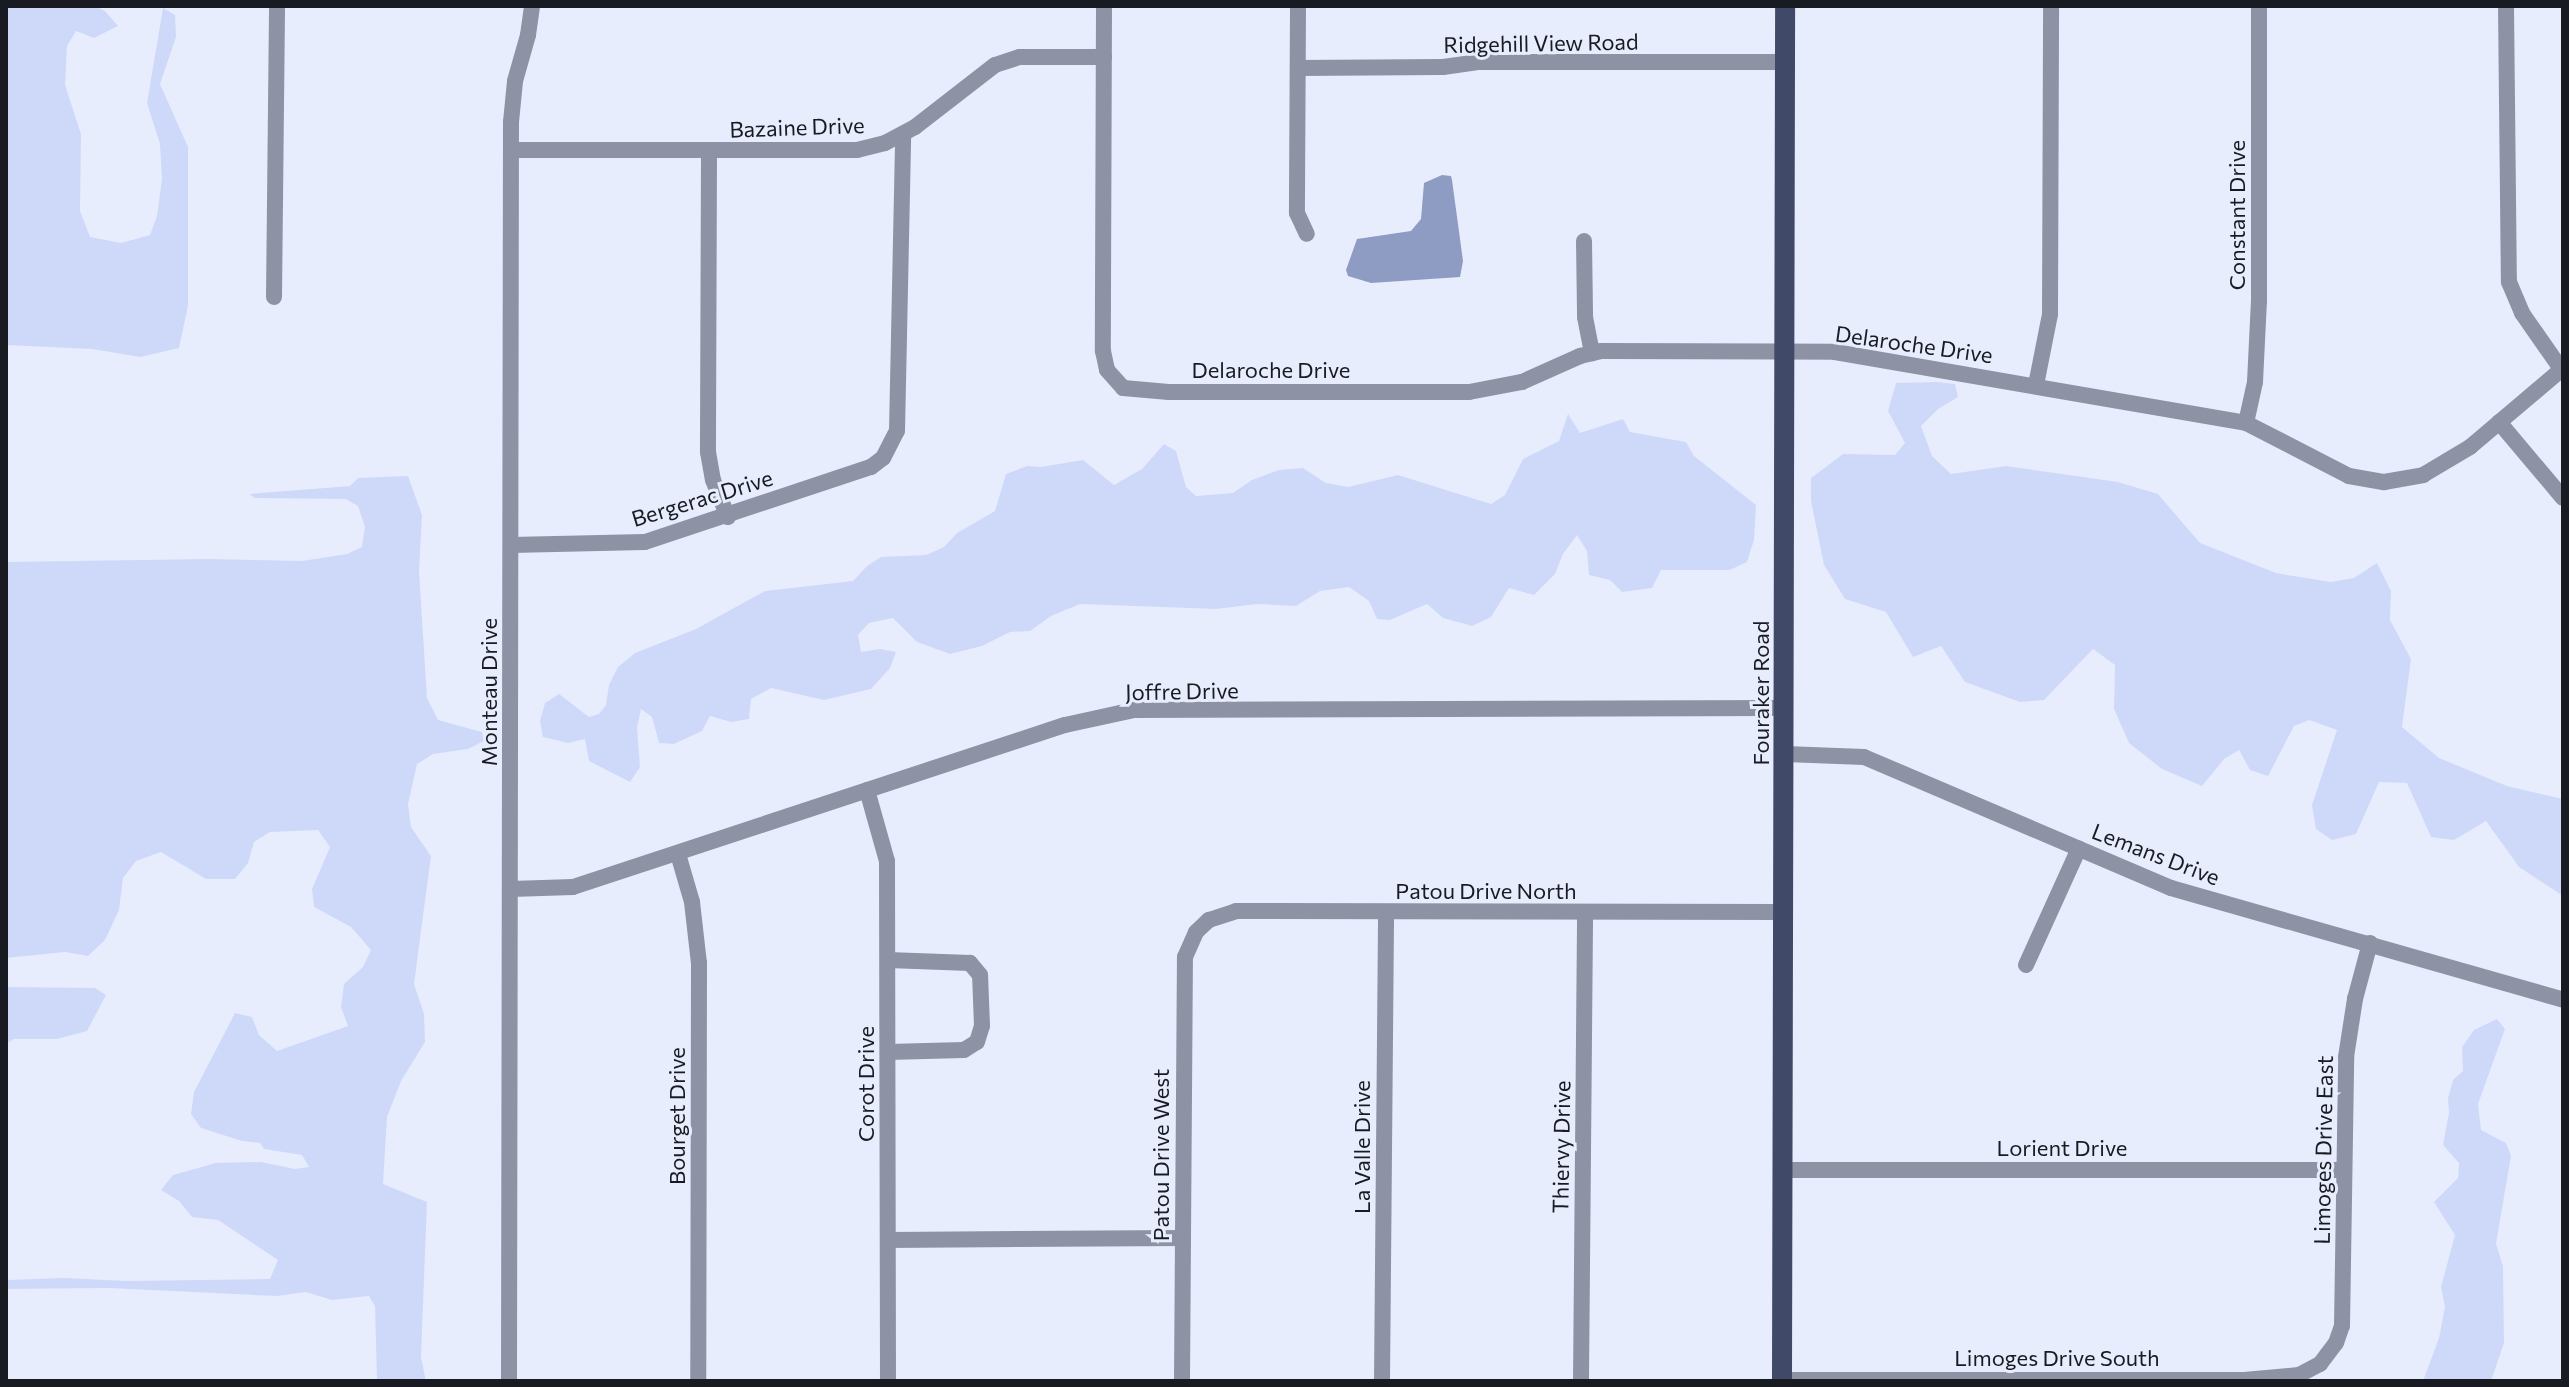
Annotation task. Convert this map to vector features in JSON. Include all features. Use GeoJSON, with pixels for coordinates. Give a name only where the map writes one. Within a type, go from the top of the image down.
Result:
{"type":"FeatureCollection","features":[{"type":"Feature","properties":{"kind":"main road","name":"Fouraker Road"},"geometry":{"type":"LineString","coordinates":[[1782,1380],[1785,6]]}},
{"type":"Feature","properties":{"kind":"street"},"geometry":{"type":"LineString","coordinates":[[274,297],[277,6]]}},
{"type":"Feature","properties":{"kind":"street","name":"Monteau Drive"},"geometry":{"type":"LineString","coordinates":[[509,1381],[511,150],[515,81],[532,6]]}},
{"type":"Feature","properties":{"kind":"street"},"geometry":{"type":"LineString","coordinates":[[1104,6],[1104,57]]}},
{"type":"Feature","properties":{"kind":"street"},"geometry":{"type":"LineString","coordinates":[[1298,6],[1297,213],[1307,234]]}},
{"type":"Feature","properties":{"kind":"street"},"geometry":{"type":"LineString","coordinates":[[2036,385],[2050,314],[2051,6]]}},
{"type":"Feature","properties":{"kind":"street","name":"Constant Drive"},"geometry":{"type":"LineString","coordinates":[[2246,423],[2255,382],[2259,300],[2259,6]]}},
{"type":"Feature","properties":{"kind":"street"},"geometry":{"type":"LineString","coordinates":[[2506,6],[2509,282],[2522,313],[2562,368]]}},
{"type":"Feature","properties":{"kind":"street","name":"Bazaine Drive"},"geometry":{"type":"LineString","coordinates":[[511,150],[842,152],[871,147],[903,134],[995,65],[1020,57],[1104,57]]}},
{"type":"Feature","properties":{"kind":"street","name":"Delaroche Drive"},"geometry":{"type":"LineString","coordinates":[[1104,57],[1103,351],[1107,370],[1123,388],[1169,392],[1469,392],[1522,382],[1592,353],[1849,354],[2246,423],[2349,476],[2384,482],[2423,475],[2470,447],[2562,368]]}},
{"type":"Feature","properties":{"kind":"street","name":"Ridgehill View Road"},"geometry":{"type":"LineString","coordinates":[[1298,68],[1443,67],[1480,62],[1785,62]]}},
{"type":"Feature","properties":{"kind":"street","name":"Bergerac Drive"},"geometry":{"type":"LineString","coordinates":[[511,545],[645,542],[728,517],[871,467],[892,445],[897,431],[903,134]]}},
{"type":"Feature","properties":{"kind":"street"},"geometry":{"type":"LineString","coordinates":[[709,153],[708,452],[713,480],[728,517]]}},
{"type":"Feature","properties":{"kind":"street"},"geometry":{"type":"LineString","coordinates":[[1584,241],[1585,317],[1592,353]]}},
{"type":"Feature","properties":{"kind":"street"},"geometry":{"type":"LineString","coordinates":[[2499,422],[2563,498]]}},
{"type":"Feature","properties":{"kind":"street","name":"Joffre Drive"},"geometry":{"type":"LineString","coordinates":[[511,889],[573,887],[1080,720],[1134,710],[1785,708]]}},
{"type":"Feature","properties":{"kind":"street","name":"Lemans Drive"},"geometry":{"type":"LineString","coordinates":[[1785,754],[1836,753],[1864,757],[2171,888],[2563,1000]]}},
{"type":"Feature","properties":{"kind":"street","name":"Corot Drive"},"geometry":{"type":"LineString","coordinates":[[867,790],[887,861],[888,1381]]}},
{"type":"Feature","properties":{"kind":"street"},"geometry":{"type":"LineString","coordinates":[[2026,965],[2079,848]]}},
{"type":"Feature","properties":{"kind":"street","name":"Bourget Drive"},"geometry":{"type":"LineString","coordinates":[[678,854],[692,902],[699,963],[698,1381]]}},
{"type":"Feature","properties":{"kind":"street","name":"Patou Drive North"},"geometry":{"type":"LineString","coordinates":[[1196,932],[1216,916],[1236,911],[1783,912]]}},
{"type":"Feature","properties":{"kind":"street","name":"La Valle Drive"},"geometry":{"type":"LineString","coordinates":[[1382,1381],[1386,913]]}},
{"type":"Feature","properties":{"kind":"street","name":"Thiervy Drive"},"geometry":{"type":"LineString","coordinates":[[1581,1381],[1585,913]]}},
{"type":"Feature","properties":{"kind":"street","name":"Patou Drive West"},"geometry":{"type":"LineString","coordinates":[[1182,1381],[1185,957],[1196,932]]}},
{"type":"Feature","properties":{"kind":"street","name":"Limoges Drive East"},"geometry":{"type":"LineString","coordinates":[[2327,1357],[2342,1326],[2346,1057],[2355,999],[2370,943]]}},
{"type":"Feature","properties":{"kind":"street"},"geometry":{"type":"LineString","coordinates":[[888,960],[970,963],[980,975],[982,1026],[977,1042],[964,1050],[888,1052]]}},
{"type":"Feature","properties":{"kind":"street","name":"Lorient Drive"},"geometry":{"type":"LineString","coordinates":[[1782,1170],[2343,1170]]}},
{"type":"Feature","properties":{"kind":"street"},"geometry":{"type":"LineString","coordinates":[[888,1240],[1183,1238]]}},
{"type":"Feature","properties":{"kind":"street","name":"Limoges Drive South"},"geometry":{"type":"LineString","coordinates":[[1782,1380],[2244,1380],[2299,1375],[2327,1357]]}},
{"type":"Feature","properties":{"kind":"shaded area"},"geometry":{"type":"Polygon","coordinates":[[[6,6],[94,6],[105,11],[118,26],[94,38],[76,31],[67,46],[65,85],[81,134],[80,211],[90,237],[121,243],[150,235],[157,216],[162,179],[160,144],[147,103],[163,8],[175,15],[176,37],[160,84],[188,147],[188,306],[179,348],[140,357],[92,349],[6,345],[6,6]]]}},
{"type":"Feature","properties":{"kind":"shaded area"},"geometry":{"type":"Polygon","coordinates":[[[1442,175],[1451,176],[1452,180],[1463,261],[1460,277],[1371,283],[1348,276],[1346,270],[1357,239],[1411,231],[1421,219],[1424,183],[1442,175]]]}},
{"type":"Feature","properties":{"kind":"shaded area"},"geometry":{"type":"Polygon","coordinates":[[[1896,383],[1955,384],[1958,397],[1938,409],[1921,426],[1932,456],[1951,474],[2006,466],[2118,482],[2158,494],[2200,543],[2276,573],[2331,582],[2354,578],[2377,563],[2391,591],[2390,620],[2411,659],[2402,727],[2439,758],[2507,786],[2563,799],[2563,896],[2519,867],[2486,821],[2454,840],[2431,837],[2407,783],[2379,782],[2356,834],[2332,840],[2316,829],[2312,805],[2337,730],[2309,720],[2294,726],[2268,776],[2250,770],[2239,750],[2224,759],[2202,786],[2162,769],[2129,743],[2114,709],[2115,665],[2093,649],[2044,700],[2020,702],[1965,682],[1941,646],[1913,657],[1886,612],[1845,599],[1824,565],[1811,501],[1811,478],[1843,454],[1895,455],[1905,443],[1888,411],[1896,383]]]}},
{"type":"Feature","properties":{"kind":"shaded area"},"geometry":{"type":"Polygon","coordinates":[[[1568,414],[1580,433],[1623,419],[1630,432],[1686,442],[1694,456],[1756,505],[1754,540],[1747,562],[1730,570],[1661,570],[1652,588],[1622,592],[1610,580],[1589,575],[1587,551],[1577,535],[1563,554],[1555,574],[1534,595],[1509,588],[1491,617],[1472,626],[1443,618],[1427,604],[1390,620],[1377,619],[1369,601],[1349,587],[1320,591],[1296,606],[1257,604],[1216,609],[1080,604],[1051,616],[1030,631],[1010,632],[982,646],[950,654],[917,642],[893,618],[869,623],[858,635],[861,652],[880,649],[896,652],[890,668],[871,689],[824,700],[771,688],[751,699],[749,719],[731,722],[710,716],[702,731],[674,744],[659,743],[652,717],[641,709],[637,728],[640,767],[630,782],[589,761],[585,739],[568,743],[543,737],[540,721],[545,703],[559,694],[589,717],[599,714],[606,705],[609,685],[618,667],[635,653],[696,629],[765,591],[853,581],[881,557],[926,555],[944,547],[957,533],[995,511],[1006,474],[1027,466],[1041,467],[1083,460],[1114,485],[1142,469],[1164,444],[1176,451],[1186,487],[1196,496],[1233,493],[1252,480],[1279,470],[1303,468],[1326,483],[1348,487],[1398,475],[1491,504],[1505,495],[1523,459],[1559,441],[1568,414]]]}},
{"type":"Feature","properties":{"kind":"shaded area"},"geometry":{"type":"Polygon","coordinates":[[[408,476],[422,515],[419,571],[427,698],[438,720],[482,732],[484,741],[468,749],[433,754],[417,764],[408,804],[411,827],[431,856],[414,984],[424,1014],[425,1042],[401,1081],[387,1117],[383,1184],[427,1202],[421,1357],[426,1381],[377,1381],[375,1306],[369,1296],[332,1300],[306,1292],[277,1296],[109,1288],[6,1289],[6,1280],[270,1279],[278,1260],[218,1220],[192,1217],[179,1201],[161,1190],[173,1175],[216,1163],[261,1162],[295,1169],[309,1167],[302,1155],[264,1149],[260,1143],[242,1141],[201,1128],[191,1114],[194,1092],[235,1013],[252,1017],[259,1035],[277,1051],[348,1026],[341,1007],[344,984],[363,967],[371,950],[351,927],[314,907],[312,889],[330,847],[318,830],[270,832],[254,842],[248,863],[235,879],[206,879],[161,852],[136,861],[123,878],[119,910],[105,940],[88,956],[65,952],[6,958],[6,562],[302,561],[347,554],[362,547],[365,527],[358,506],[346,499],[255,498],[249,494],[350,486],[358,478],[408,476]]]}},
{"type":"Feature","properties":{"kind":"shaded area"},"geometry":{"type":"Polygon","coordinates":[[[6,987],[95,988],[106,995],[87,1031],[57,1039],[14,1039],[6,1044],[6,987]]]}},
{"type":"Feature","properties":{"kind":"shaded area"},"geometry":{"type":"Polygon","coordinates":[[[2497,1019],[2505,1029],[2478,1104],[2481,1130],[2506,1143],[2511,1156],[2496,1244],[2503,1266],[2504,1343],[2491,1381],[2423,1381],[2439,1338],[2445,1307],[2441,1287],[2455,1235],[2434,1202],[2458,1178],[2459,1163],[2443,1145],[2449,1113],[2448,1098],[2453,1080],[2463,1071],[2462,1047],[2474,1030],[2497,1019]]]}}]}
